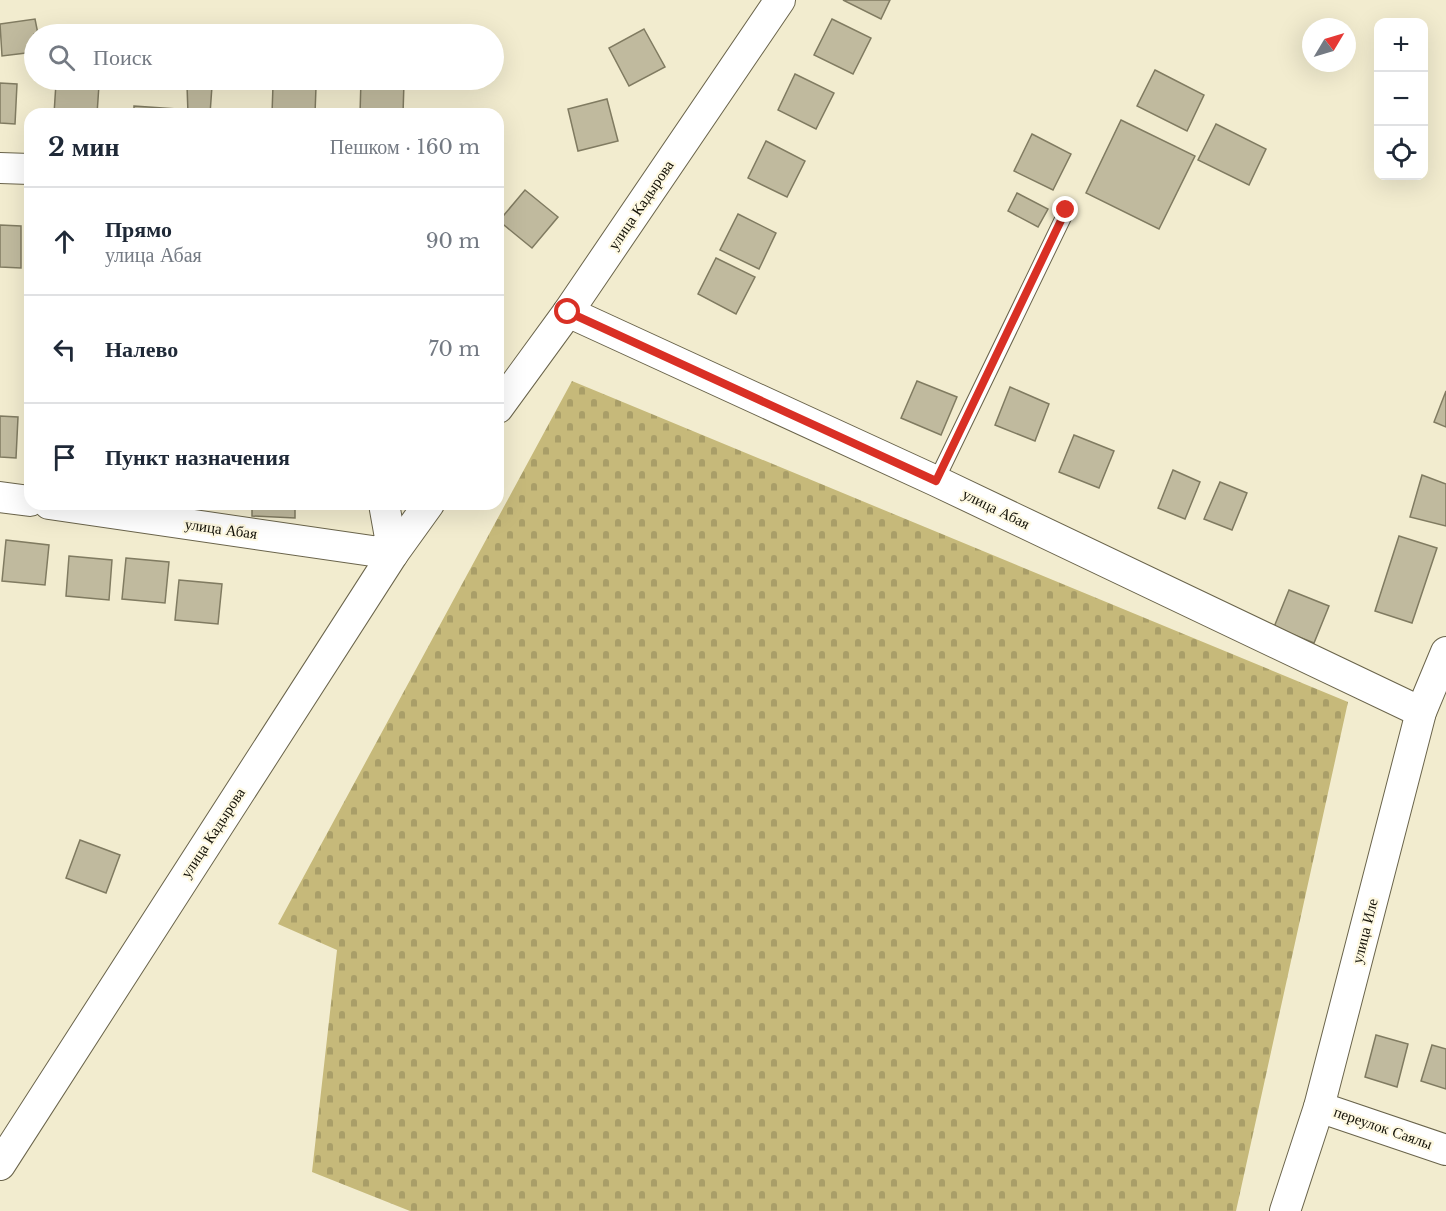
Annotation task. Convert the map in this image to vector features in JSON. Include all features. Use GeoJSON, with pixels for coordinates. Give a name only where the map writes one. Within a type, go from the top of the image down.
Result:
{"type":"FeatureCollection","features":[{"type":"Feature","properties":{"kind":"street","name":"улица Кадырова"},"geometry":{"type":"LineString","coordinates":[[504,400],[568,312],[780,0]]}},
{"type":"Feature","properties":{"kind":"street"},"geometry":{"type":"LineString","coordinates":[[0,168],[24,169]]}},
{"type":"Feature","properties":{"kind":"street","name":"улица Абая"},"geometry":{"type":"LineString","coordinates":[[568,312],[936,481],[1421,712]]}},
{"type":"Feature","properties":{"kind":"street"},"geometry":{"type":"LineString","coordinates":[[0,497],[24,500]]}},
{"type":"Feature","properties":{"kind":"street","name":"улица Абая"},"geometry":{"type":"LineString","coordinates":[[91,510],[393,554]]}},
{"type":"Feature","properties":{"kind":"street"},"geometry":{"type":"LineString","coordinates":[[385,510],[393,554]]}},
{"type":"Feature","properties":{"kind":"street","name":"улица Кадырова"},"geometry":{"type":"LineString","coordinates":[[0,1165],[393,554],[425,510]]}},
{"type":"Feature","properties":{"kind":"street","name":"улица Иле"},"geometry":{"type":"LineString","coordinates":[[1286,1211],[1319,1107],[1421,712],[1446,652]]}},
{"type":"Feature","properties":{"kind":"street","name":"переулок Саялы"},"geometry":{"type":"LineString","coordinates":[[1319,1107],[1446,1150]]}},
{"type":"Feature","properties":{"kind":"lane"},"geometry":{"type":"LineString","coordinates":[[936,481],[1066,210]]}},
{"type":"Feature","properties":{"kind":"green space"},"geometry":{"type":"Polygon","coordinates":[[[572,381],[1348,702],[1236,1211],[410,1211],[312,1172],[337,950],[278,924],[572,381]]]}},
{"type":"Feature","properties":{"kind":"building"},"geometry":{"type":"Polygon","coordinates":[[[843,0],[890,0],[881,19],[843,0]]]}},
{"type":"Feature","properties":{"kind":"building"},"geometry":{"type":"Polygon","coordinates":[[[35,19],[36,24],[24,24],[24,53],[2,56],[0,24],[35,19]]]}},
{"type":"Feature","properties":{"kind":"building"},"geometry":{"type":"Polygon","coordinates":[[[832,19],[871,38],[853,74],[814,55],[832,19]]]}},
{"type":"Feature","properties":{"kind":"building"},"geometry":{"type":"Polygon","coordinates":[[[644,29],[665,67],[629,86],[609,48],[644,29]]]}},
{"type":"Feature","properties":{"kind":"building"},"geometry":{"type":"Polygon","coordinates":[[[1155,70],[1204,95],[1187,131],[1137,106],[1155,70]]]}},
{"type":"Feature","properties":{"kind":"building"},"geometry":{"type":"Polygon","coordinates":[[[795,74],[834,93],[816,129],[778,110],[795,74]]]}},
{"type":"Feature","properties":{"kind":"building"},"geometry":{"type":"Polygon","coordinates":[[[0,83],[17,84],[15,124],[0,123],[0,83]]]}},
{"type":"Feature","properties":{"kind":"building"},"geometry":{"type":"Polygon","coordinates":[[[56,90],[99,90],[97,108],[54,108],[56,90]]]}},
{"type":"Feature","properties":{"kind":"building"},"geometry":{"type":"Polygon","coordinates":[[[187,90],[212,90],[210,108],[188,108],[187,90]]]}},
{"type":"Feature","properties":{"kind":"building"},"geometry":{"type":"Polygon","coordinates":[[[273,90],[316,90],[315,108],[272,108],[273,90]]]}},
{"type":"Feature","properties":{"kind":"building"},"geometry":{"type":"Polygon","coordinates":[[[361,90],[404,90],[403,108],[360,108],[361,90]]]}},
{"type":"Feature","properties":{"kind":"building"},"geometry":{"type":"Polygon","coordinates":[[[607,99],[618,141],[578,151],[568,109],[607,99]]]}},
{"type":"Feature","properties":{"kind":"building"},"geometry":{"type":"Polygon","coordinates":[[[134,106],[163,108],[134,108],[134,106]]]}},
{"type":"Feature","properties":{"kind":"building"},"geometry":{"type":"Polygon","coordinates":[[[1121,120],[1195,156],[1159,229],[1086,193],[1121,120]]]}},
{"type":"Feature","properties":{"kind":"building"},"geometry":{"type":"Polygon","coordinates":[[[1216,124],[1266,149],[1249,185],[1198,160],[1216,124]]]}},
{"type":"Feature","properties":{"kind":"building"},"geometry":{"type":"Polygon","coordinates":[[[1032,134],[1071,154],[1053,190],[1014,171],[1032,134]]]}},
{"type":"Feature","properties":{"kind":"building"},"geometry":{"type":"Polygon","coordinates":[[[766,141],[805,161],[787,197],[748,178],[766,141]]]}},
{"type":"Feature","properties":{"kind":"building"},"geometry":{"type":"Polygon","coordinates":[[[525,190],[558,217],[532,248],[504,225],[504,215],[525,190]]]}},
{"type":"Feature","properties":{"kind":"building"},"geometry":{"type":"Polygon","coordinates":[[[1017,193],[1048,209],[1038,227],[1008,211],[1017,193]]]}},
{"type":"Feature","properties":{"kind":"building"},"geometry":{"type":"Polygon","coordinates":[[[738,214],[776,233],[759,269],[720,250],[738,214]]]}},
{"type":"Feature","properties":{"kind":"building"},"geometry":{"type":"Polygon","coordinates":[[[0,225],[21,226],[21,268],[0,267],[0,225]]]}},
{"type":"Feature","properties":{"kind":"building"},"geometry":{"type":"Polygon","coordinates":[[[716,258],[755,277],[736,314],[698,294],[716,258]]]}},
{"type":"Feature","properties":{"kind":"building"},"geometry":{"type":"Polygon","coordinates":[[[917,381],[957,397],[941,435],[901,418],[917,381]]]}},
{"type":"Feature","properties":{"kind":"building"},"geometry":{"type":"Polygon","coordinates":[[[1010,387],[1049,404],[1035,441],[995,425],[1010,387]]]}},
{"type":"Feature","properties":{"kind":"building"},"geometry":{"type":"Polygon","coordinates":[[[1446,391],[1446,427],[1434,422],[1446,391]]]}},
{"type":"Feature","properties":{"kind":"building"},"geometry":{"type":"Polygon","coordinates":[[[0,416],[18,417],[16,458],[0,457],[0,416]]]}},
{"type":"Feature","properties":{"kind":"building"},"geometry":{"type":"Polygon","coordinates":[[[1074,435],[1114,451],[1099,488],[1059,472],[1074,435]]]}},
{"type":"Feature","properties":{"kind":"building"},"geometry":{"type":"Polygon","coordinates":[[[1173,470],[1200,482],[1185,519],[1158,508],[1173,470]]]}},
{"type":"Feature","properties":{"kind":"building"},"geometry":{"type":"Polygon","coordinates":[[[1422,475],[1446,484],[1446,526],[1410,517],[1422,475]]]}},
{"type":"Feature","properties":{"kind":"building"},"geometry":{"type":"Polygon","coordinates":[[[1220,482],[1247,493],[1232,530],[1204,519],[1220,482]]]}},
{"type":"Feature","properties":{"kind":"building"},"geometry":{"type":"Polygon","coordinates":[[[252,510],[295,510],[295,518],[252,516],[252,510]]]}},
{"type":"Feature","properties":{"kind":"building"},"geometry":{"type":"Polygon","coordinates":[[[1399,536],[1437,548],[1412,623],[1375,611],[1399,536]]]}},
{"type":"Feature","properties":{"kind":"building"},"geometry":{"type":"Polygon","coordinates":[[[6,540],[49,545],[45,585],[2,581],[6,540]]]}},
{"type":"Feature","properties":{"kind":"building"},"geometry":{"type":"Polygon","coordinates":[[[69,556],[112,560],[109,600],[66,596],[69,556]]]}},
{"type":"Feature","properties":{"kind":"building"},"geometry":{"type":"Polygon","coordinates":[[[126,558],[169,562],[165,603],[122,599],[126,558]]]}},
{"type":"Feature","properties":{"kind":"building"},"geometry":{"type":"Polygon","coordinates":[[[179,580],[222,584],[218,624],[175,620],[179,580]]]}},
{"type":"Feature","properties":{"kind":"building"},"geometry":{"type":"Polygon","coordinates":[[[1289,590],[1329,606],[1314,643],[1274,627],[1289,590]]]}},
{"type":"Feature","properties":{"kind":"building"},"geometry":{"type":"Polygon","coordinates":[[[80,840],[120,855],[106,893],[66,878],[80,840]]]}},
{"type":"Feature","properties":{"kind":"building"},"geometry":{"type":"Polygon","coordinates":[[[1376,1035],[1408,1044],[1397,1087],[1365,1077],[1376,1035]]]}},
{"type":"Feature","properties":{"kind":"building"},"geometry":{"type":"Polygon","coordinates":[[[1432,1045],[1446,1049],[1446,1089],[1421,1081],[1432,1045]]]}},
{"type":"Feature","properties":{"kind":"route"},"geometry":{"type":"LineString","coordinates":[[568,312],[936,481],[1066,210]]}}]}
